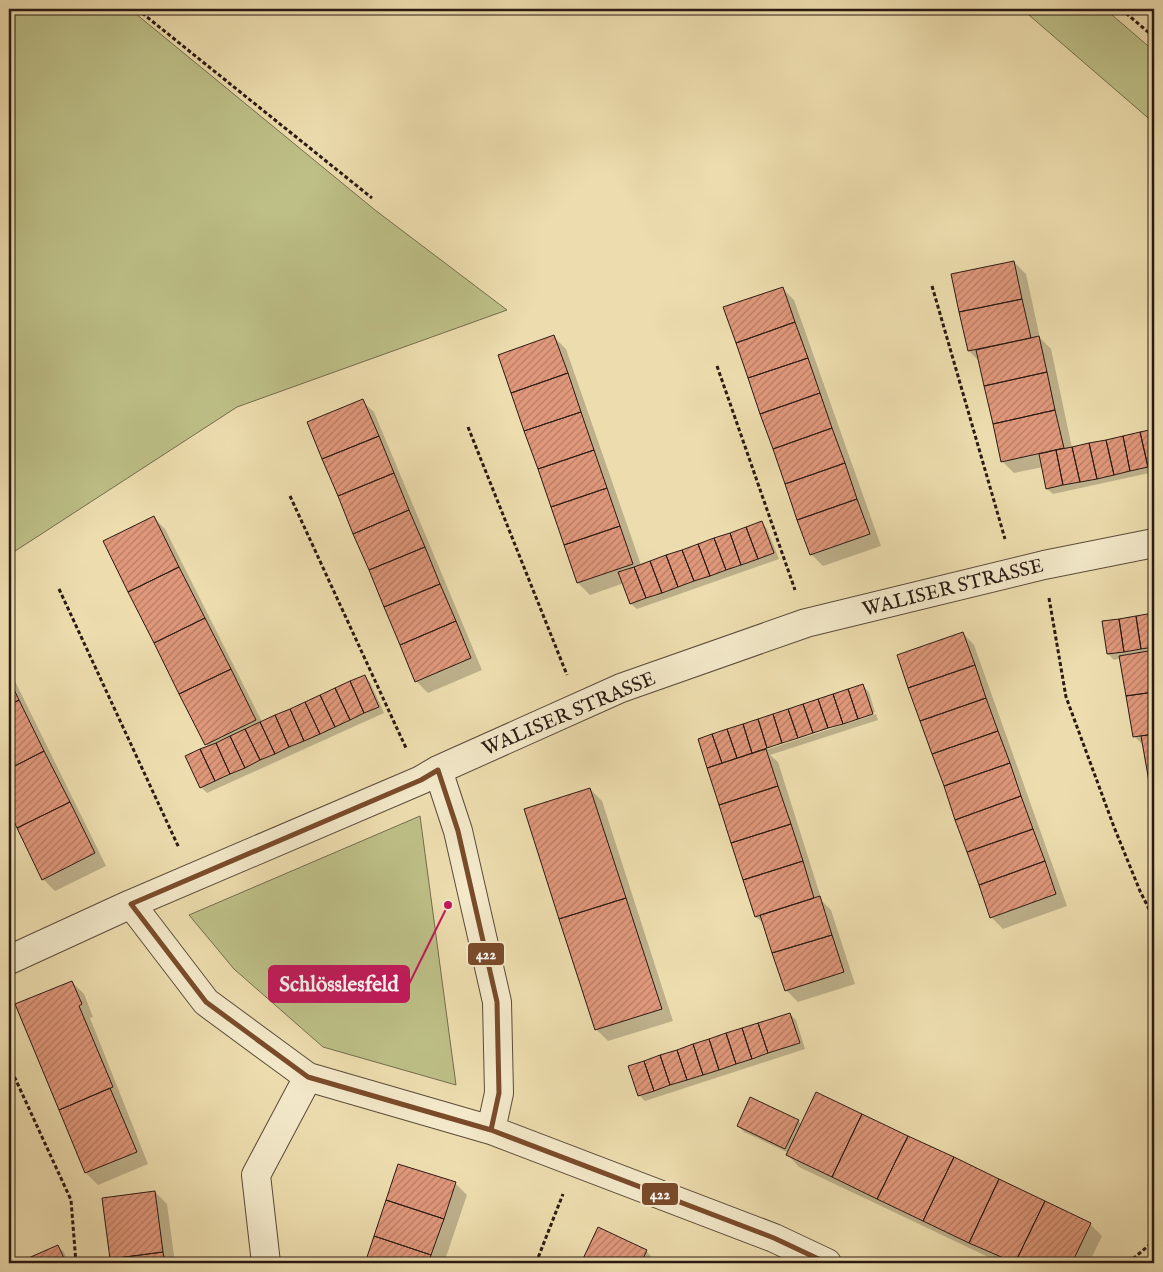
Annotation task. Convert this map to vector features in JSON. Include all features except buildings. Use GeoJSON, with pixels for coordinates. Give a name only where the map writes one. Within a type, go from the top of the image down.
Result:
{"type":"FeatureCollection","features":[{"type":"Feature","properties":{"kind":"street","name":"WALISER STRASSE"},"geometry":{"type":"LineString","coordinates":[[9,960],[130,904],[430,775],[621,688],[806,623],[1044,565],[1154,543]]}},
{"type":"Feature","properties":{"kind":"street"},"geometry":{"type":"LineString","coordinates":[[430,775],[458,832],[497,1002],[498,1093],[491,1130]]}},
{"type":"Feature","properties":{"kind":"street"},"geometry":{"type":"LineString","coordinates":[[130,904],[206,1002],[308,1077],[491,1130],[774,1238],[827,1263]]}},
{"type":"Feature","properties":{"kind":"street"},"geometry":{"type":"LineString","coordinates":[[266,1263],[256,1175],[308,1077]]}},
{"type":"Feature","properties":{"kind":"path"},"geometry":{"type":"LineString","coordinates":[[138,9],[372,198]]}},
{"type":"Feature","properties":{"kind":"path"},"geometry":{"type":"LineString","coordinates":[[1121,9],[1154,37]]}},
{"type":"Feature","properties":{"kind":"path"},"geometry":{"type":"LineString","coordinates":[[932,286],[1015,573]]}},
{"type":"Feature","properties":{"kind":"path"},"geometry":{"type":"LineString","coordinates":[[717,366],[806,623]]}},
{"type":"Feature","properties":{"kind":"path"},"geometry":{"type":"LineString","coordinates":[[468,427],[579,706]]}},
{"type":"Feature","properties":{"kind":"path"},"geometry":{"type":"LineString","coordinates":[[290,496],[430,775]]}},
{"type":"Feature","properties":{"kind":"path"},"geometry":{"type":"LineString","coordinates":[[1044,565],[1066,697],[1114,827],[1140,892],[1154,919]]}},
{"type":"Feature","properties":{"kind":"path"},"geometry":{"type":"LineString","coordinates":[[59,589],[192,878]]}},
{"type":"Feature","properties":{"kind":"path"},"geometry":{"type":"LineString","coordinates":[[9,1065],[71,1200],[76,1263]]}},
{"type":"Feature","properties":{"kind":"path"},"geometry":{"type":"LineString","coordinates":[[536,1263],[576,1161]]}},
{"type":"Feature","properties":{"kind":"path"},"geometry":{"type":"LineString","coordinates":[[1128,1263],[1154,1241]]}},
{"type":"Feature","properties":{"kind":"green space"},"geometry":{"type":"Polygon","coordinates":[[[9,9],[130,9],[375,210],[507,310],[237,407],[9,555],[9,9]]]}},
{"type":"Feature","properties":{"kind":"green space"},"geometry":{"type":"Polygon","coordinates":[[[1022,9],[1105,9],[1154,51],[1154,123],[1022,9]]]}},
{"type":"Feature","properties":{"kind":"green space"},"geometry":{"type":"Polygon","coordinates":[[[420,816],[456,1085],[323,1047],[234,969],[189,915],[420,816]]]}},
{"type":"Feature","properties":{"kind":"transit line","name":"422"},"geometry":{"type":"LineString","coordinates":[[438,770],[458,831],[497,1002],[499,1093],[491,1130],[308,1077],[206,1002],[131,904],[421,780],[438,770]]}},
{"type":"Feature","properties":{"kind":"transit line","name":"422"},"geometry":{"type":"LineString","coordinates":[[491,1130],[774,1238],[827,1263]]}},
{"type":"Feature","properties":{"kind":"place","name":"Schlösslesfeld"},"geometry":{"type":"Point","coordinates":[448,905]}}]}
